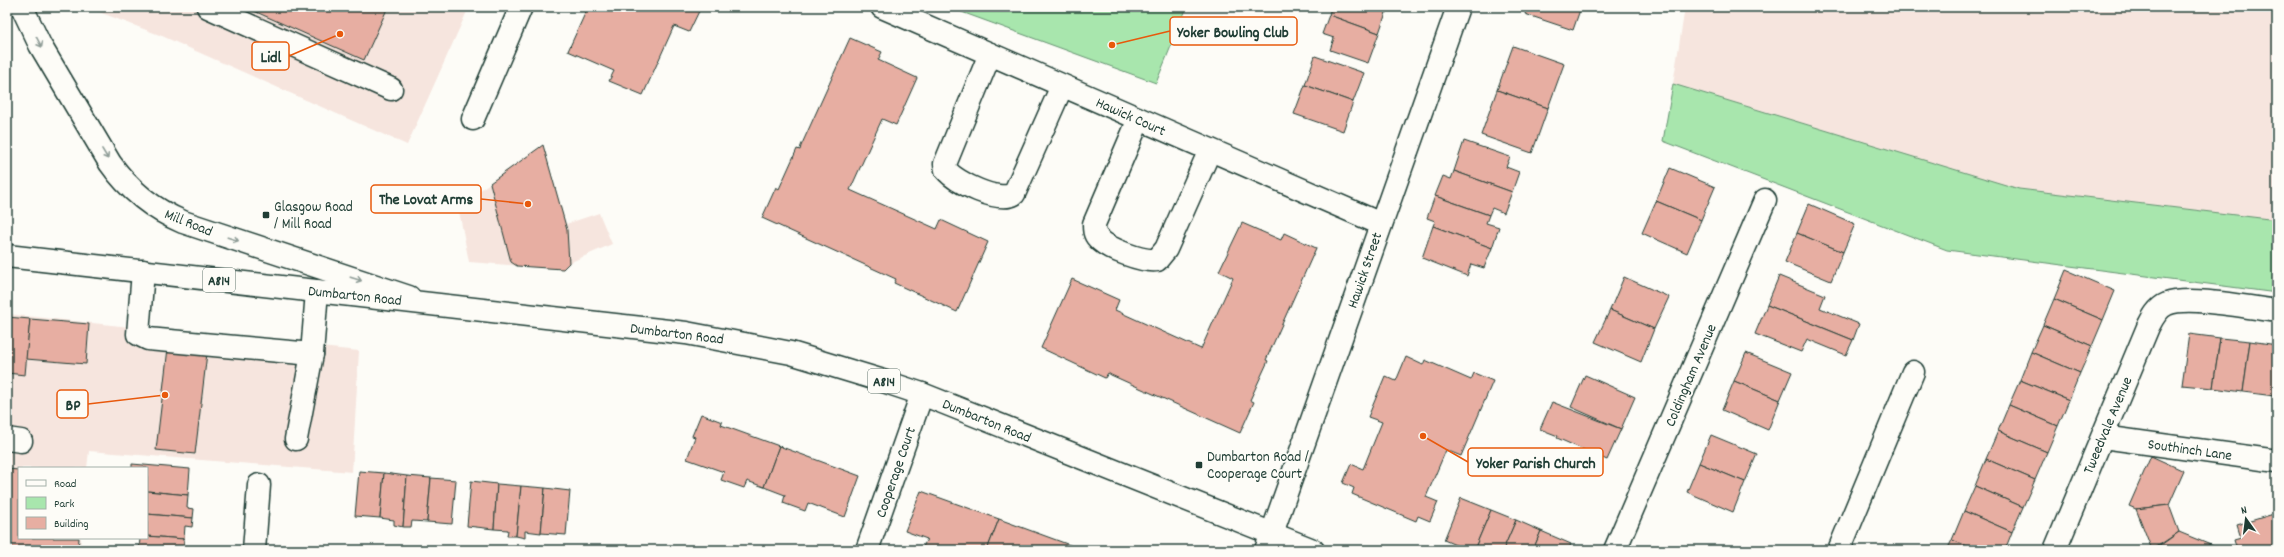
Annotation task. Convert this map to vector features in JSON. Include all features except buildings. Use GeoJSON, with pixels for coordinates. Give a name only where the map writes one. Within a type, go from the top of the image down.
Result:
{"type":"FeatureCollection","features":[{"type":"Feature","properties":{"kind":"street","name":"Mill Road"},"geometry":{"type":"LineString","coordinates":[[22,7],[40,45],[110,163],[141,198],[168,216],[183,222],[432,304]]}},
{"type":"Feature","properties":{"kind":"street"},"geometry":{"type":"LineString","coordinates":[[208,7],[391,89]]}},
{"type":"Feature","properties":{"kind":"street"},"geometry":{"type":"LineString","coordinates":[[473,119],[521,7]]}},
{"type":"Feature","properties":{"kind":"street","name":"Hawick Court"},"geometry":{"type":"LineString","coordinates":[[882,7],[1380,224]]}},
{"type":"Feature","properties":{"kind":"street","name":"Hawick Street"},"geometry":{"type":"LineString","coordinates":[[1269,542],[1380,224],[1458,7]]}},
{"type":"Feature","properties":{"kind":"street"},"geometry":{"type":"LineString","coordinates":[[990,54],[945,164],[946,170],[950,176],[965,183],[1001,198],[1014,194],[1062,86]]}},
{"type":"Feature","properties":{"kind":"street"},"geometry":{"type":"LineString","coordinates":[[1139,119],[1094,224],[1094,232],[1097,238],[1142,260],[1157,260],[1166,249],[1210,150]]}},
{"type":"Feature","properties":{"kind":"street","name":"Coldingham Avenue"},"geometry":{"type":"LineString","coordinates":[[1615,550],[1765,200]]}},
{"type":"Feature","properties":{"kind":"street","name":"Dumbarton Road"},"geometry":{"type":"LineString","coordinates":[[7,256],[686,333],[740,342],[837,365],[922,394],[1269,542],[1313,550]]}},
{"type":"Feature","properties":{"kind":"street"},"geometry":{"type":"LineString","coordinates":[[143,271],[138,334],[148,339],[312,354]]}},
{"type":"Feature","properties":{"kind":"street"},"geometry":{"type":"LineString","coordinates":[[296,439],[312,354],[317,291]]}},
{"type":"Feature","properties":{"kind":"street","name":"Tweedvale Avenue"},"geometry":{"type":"LineString","coordinates":[[2055,550],[2148,328],[2158,311],[2166,304],[2176,302],[2200,302],[2277,311]]}},
{"type":"Feature","properties":{"kind":"street"},"geometry":{"type":"LineString","coordinates":[[1840,550],[1913,372]]}},
{"type":"Feature","properties":{"kind":"street","name":"Cooperage Court"},"geometry":{"type":"LineString","coordinates":[[867,550],[922,394]]}},
{"type":"Feature","properties":{"kind":"street","name":"Southinch Lane"},"geometry":{"type":"LineString","coordinates":[[2103,437],[2277,461]]}},
{"type":"Feature","properties":{"kind":"street"},"geometry":{"type":"LineString","coordinates":[[254,550],[259,485]]}},
{"type":"Feature","properties":{"kind":"shaded area"},"geometry":{"type":"Polygon","coordinates":[[[86,7],[469,7],[407,145],[162,36],[86,7]]]}},
{"type":"Feature","properties":{"kind":"shaded area"},"geometry":{"type":"Polygon","coordinates":[[[1685,7],[2277,7],[2277,220],[2019,189],[1673,84],[1685,7]]]}},
{"type":"Feature","properties":{"kind":"shaded area"},"geometry":{"type":"Polygon","coordinates":[[[543,145],[566,224],[599,213],[612,244],[569,263],[563,269],[469,262],[458,206],[543,145]]]}},
{"type":"Feature","properties":{"kind":"shaded area"},"geometry":{"type":"Polygon","coordinates":[[[7,314],[359,351],[352,472],[89,451],[87,467],[18,467],[18,539],[81,539],[80,550],[7,550],[7,314]]]}},
{"type":"Feature","properties":{"kind":"green space"},"geometry":{"type":"Polygon","coordinates":[[[948,7],[1187,7],[1156,83],[948,7]]]}},
{"type":"Feature","properties":{"kind":"green space"},"geometry":{"type":"Polygon","coordinates":[[[1673,84],[2019,189],[2277,220],[2277,293],[1947,250],[1663,141],[1673,84]]]}},
{"type":"Feature","properties":{"kind":"place","name":"Lidl"},"geometry":{"type":"Point","coordinates":[340,34]}},
{"type":"Feature","properties":{"kind":"place","name":"Yoker Bowling Club"},"geometry":{"type":"Point","coordinates":[1112,45]}},
{"type":"Feature","properties":{"kind":"place","name":"The Lovat Arms"},"geometry":{"type":"Point","coordinates":[528,204]}},
{"type":"Feature","properties":{"kind":"place","name":"Glasgow Road / Mill Road"},"geometry":{"type":"Point","coordinates":[266,215]}},
{"type":"Feature","properties":{"kind":"place","name":"BP"},"geometry":{"type":"Point","coordinates":[165,395]}},
{"type":"Feature","properties":{"kind":"place","name":"Yoker Parish Church"},"geometry":{"type":"Point","coordinates":[1423,436]}},
{"type":"Feature","properties":{"kind":"place","name":"Dumbarton Road / Cooperage Court"},"geometry":{"type":"Point","coordinates":[1199,465]}}]}
